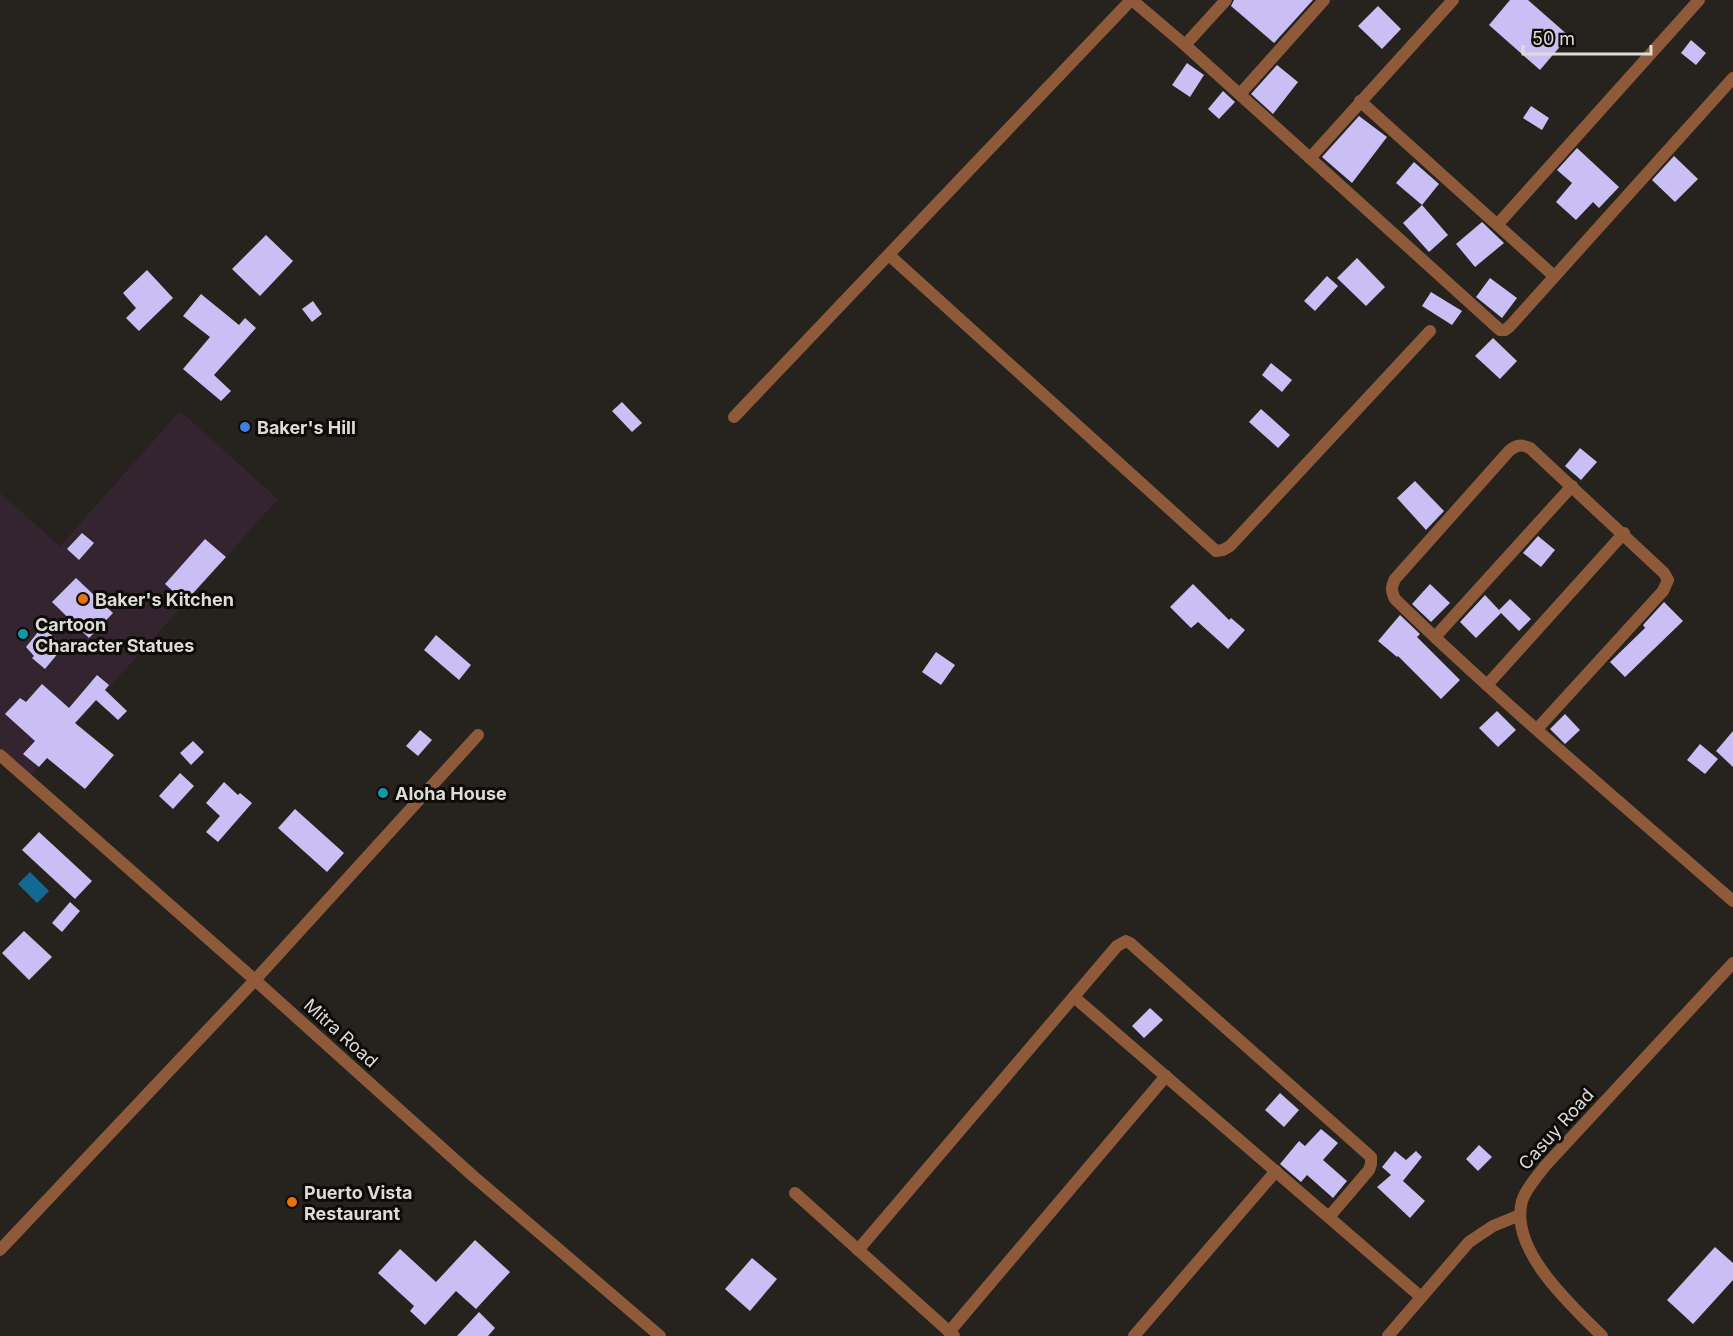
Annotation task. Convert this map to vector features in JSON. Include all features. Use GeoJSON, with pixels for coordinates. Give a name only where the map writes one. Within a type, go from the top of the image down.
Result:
{"type":"FeatureCollection","features":[{"type":"Feature","properties":{"kind":"street"},"geometry":{"type":"LineString","coordinates":[[734,417],[1132,0],[1240,94],[1495,328],[1505,330],[1733,78]]}},
{"type":"Feature","properties":{"kind":"street"},"geometry":{"type":"LineString","coordinates":[[1185,45],[1226,0]]}},
{"type":"Feature","properties":{"kind":"street"},"geometry":{"type":"LineString","coordinates":[[1240,94],[1324,0]]}},
{"type":"Feature","properties":{"kind":"street"},"geometry":{"type":"LineString","coordinates":[[1310,158],[1453,0]]}},
{"type":"Feature","properties":{"kind":"street"},"geometry":{"type":"LineString","coordinates":[[1498,224],[1699,0]]}},
{"type":"Feature","properties":{"kind":"street"},"geometry":{"type":"LineString","coordinates":[[1360,101],[1554,276]]}},
{"type":"Feature","properties":{"kind":"street"},"geometry":{"type":"LineString","coordinates":[[889,255],[1216,551],[1230,546],[1430,331]]}},
{"type":"Feature","properties":{"kind":"street"},"geometry":{"type":"LineString","coordinates":[[1537,729],[1667,586],[1668,580],[1664,573],[1624,534],[1530,448],[1522,445],[1515,446],[1509,451],[1395,579],[1392,586],[1395,599],[1487,685],[1537,729],[1733,901]]}},
{"type":"Feature","properties":{"kind":"street"},"geometry":{"type":"LineString","coordinates":[[1435,637],[1572,486]]}},
{"type":"Feature","properties":{"kind":"street"},"geometry":{"type":"LineString","coordinates":[[1487,685],[1624,534]]}},
{"type":"Feature","properties":{"kind":"street"},"geometry":{"type":"LineString","coordinates":[[0,1250],[255,980],[478,735]]}},
{"type":"Feature","properties":{"kind":"street","name":"Mitra Road"},"geometry":{"type":"LineString","coordinates":[[0,755],[473,1176],[660,1336]]}},
{"type":"Feature","properties":{"kind":"street"},"geometry":{"type":"LineString","coordinates":[[858,1250],[1117,946],[1126,942],[1130,943],[1367,1152],[1371,1158],[1369,1170],[1329,1217]]}},
{"type":"Feature","properties":{"kind":"street","name":"Casuy Road"},"geometry":{"type":"LineString","coordinates":[[1520,1215],[1523,1199],[1545,1166],[1733,963]]}},
{"type":"Feature","properties":{"kind":"street"},"geometry":{"type":"LineString","coordinates":[[1074,997],[1421,1297]]}},
{"type":"Feature","properties":{"kind":"street"},"geometry":{"type":"LineString","coordinates":[[795,1193],[952,1334],[1166,1076]]}},
{"type":"Feature","properties":{"kind":"street"},"geometry":{"type":"LineString","coordinates":[[1134,1336],[1276,1171]]}},
{"type":"Feature","properties":{"kind":"street"},"geometry":{"type":"LineString","coordinates":[[1388,1336],[1469,1242],[1493,1226],[1520,1215],[1522,1237],[1537,1264],[1597,1334]]}},
{"type":"Feature","properties":{"kind":"shaded area"},"geometry":{"type":"Polygon","coordinates":[[[180,411],[278,499],[31,775],[0,748],[0,493],[60,546],[180,411]]]}},
{"type":"Feature","properties":{"kind":"water"},"geometry":{"type":"Polygon","coordinates":[[[30,872],[49,891],[37,903],[18,884],[30,872]]]}},
{"type":"Feature","properties":{"kind":"building"},"geometry":{"type":"Polygon","coordinates":[[[1234,0],[1313,0],[1274,43],[1231,6],[1234,0]]]}},
{"type":"Feature","properties":{"kind":"building"},"geometry":{"type":"Polygon","coordinates":[[[1510,0],[1528,0],[1569,36],[1540,70],[1489,25],[1510,0]]]}},
{"type":"Feature","properties":{"kind":"building"},"geometry":{"type":"Polygon","coordinates":[[[1378,6],[1401,29],[1382,49],[1358,26],[1378,6]]]}},
{"type":"Feature","properties":{"kind":"building"},"geometry":{"type":"Polygon","coordinates":[[[1691,40],[1706,53],[1696,65],[1681,53],[1691,40]]]}},
{"type":"Feature","properties":{"kind":"building"},"geometry":{"type":"Polygon","coordinates":[[[1187,63],[1204,75],[1190,97],[1172,85],[1187,63]]]}},
{"type":"Feature","properties":{"kind":"building"},"geometry":{"type":"Polygon","coordinates":[[[1277,65],[1298,82],[1273,114],[1251,94],[1277,65]]]}},
{"type":"Feature","properties":{"kind":"building"},"geometry":{"type":"Polygon","coordinates":[[[1223,91],[1235,102],[1219,119],[1208,109],[1223,91]]]}},
{"type":"Feature","properties":{"kind":"building"},"geometry":{"type":"Polygon","coordinates":[[[1531,106],[1549,118],[1542,130],[1523,118],[1531,106]]]}},
{"type":"Feature","properties":{"kind":"building"},"geometry":{"type":"Polygon","coordinates":[[[1359,116],[1387,137],[1352,183],[1322,157],[1359,116]]]}},
{"type":"Feature","properties":{"kind":"building"},"geometry":{"type":"Polygon","coordinates":[[[1577,148],[1619,187],[1599,208],[1593,202],[1576,220],[1556,202],[1572,183],[1557,170],[1577,148]]]}},
{"type":"Feature","properties":{"kind":"building"},"geometry":{"type":"Polygon","coordinates":[[[1674,156],[1698,179],[1675,202],[1652,180],[1674,156]]]}},
{"type":"Feature","properties":{"kind":"building"},"geometry":{"type":"Polygon","coordinates":[[[1414,162],[1439,184],[1422,205],[1396,183],[1414,162]]]}},
{"type":"Feature","properties":{"kind":"building"},"geometry":{"type":"Polygon","coordinates":[[[1422,205],[1448,235],[1429,252],[1403,223],[1422,205]]]}},
{"type":"Feature","properties":{"kind":"building"},"geometry":{"type":"Polygon","coordinates":[[[1482,222],[1504,243],[1475,267],[1456,244],[1482,222]]]}},
{"type":"Feature","properties":{"kind":"building"},"geometry":{"type":"Polygon","coordinates":[[[266,235],[293,261],[260,296],[232,269],[266,235]]]}},
{"type":"Feature","properties":{"kind":"building"},"geometry":{"type":"Polygon","coordinates":[[[1357,258],[1385,287],[1366,306],[1337,278],[1357,258]]]}},
{"type":"Feature","properties":{"kind":"building"},"geometry":{"type":"Polygon","coordinates":[[[147,270],[173,298],[139,331],[126,318],[136,308],[123,293],[147,270]]]}},
{"type":"Feature","properties":{"kind":"building"},"geometry":{"type":"Polygon","coordinates":[[[1327,276],[1338,286],[1315,311],[1304,301],[1327,276]]]}},
{"type":"Feature","properties":{"kind":"building"},"geometry":{"type":"Polygon","coordinates":[[[1490,278],[1517,298],[1502,318],[1476,297],[1490,278]]]}},
{"type":"Feature","properties":{"kind":"building"},"geometry":{"type":"Polygon","coordinates":[[[1431,292],[1462,311],[1452,325],[1422,306],[1431,292]]]}},
{"type":"Feature","properties":{"kind":"building"},"geometry":{"type":"Polygon","coordinates":[[[201,294],[239,325],[245,318],[256,328],[214,375],[231,391],[221,401],[183,369],[210,337],[183,316],[201,294]]]}},
{"type":"Feature","properties":{"kind":"building"},"geometry":{"type":"Polygon","coordinates":[[[313,301],[322,314],[312,322],[302,309],[313,301]]]}},
{"type":"Feature","properties":{"kind":"building"},"geometry":{"type":"Polygon","coordinates":[[[1493,338],[1517,361],[1500,379],[1475,356],[1493,338]]]}},
{"type":"Feature","properties":{"kind":"building"},"geometry":{"type":"Polygon","coordinates":[[[1271,363],[1292,380],[1282,392],[1262,375],[1271,363]]]}},
{"type":"Feature","properties":{"kind":"building"},"geometry":{"type":"Polygon","coordinates":[[[622,402],[642,423],[632,432],[612,411],[622,402]]]}},
{"type":"Feature","properties":{"kind":"building"},"geometry":{"type":"Polygon","coordinates":[[[1261,409],[1290,435],[1278,448],[1249,422],[1261,409]]]}},
{"type":"Feature","properties":{"kind":"building"},"geometry":{"type":"Polygon","coordinates":[[[1580,448],[1597,462],[1581,480],[1565,466],[1580,448]]]}},
{"type":"Feature","properties":{"kind":"building"},"geometry":{"type":"Polygon","coordinates":[[[1415,481],[1444,511],[1426,530],[1397,498],[1415,481]]]}},
{"type":"Feature","properties":{"kind":"building"},"geometry":{"type":"Polygon","coordinates":[[[82,533],[94,543],[79,560],[67,549],[82,533]]]}},
{"type":"Feature","properties":{"kind":"building"},"geometry":{"type":"Polygon","coordinates":[[[1538,536],[1555,550],[1541,567],[1523,553],[1538,536]]]}},
{"type":"Feature","properties":{"kind":"building"},"geometry":{"type":"Polygon","coordinates":[[[205,539],[226,557],[185,602],[165,584],[205,539]]]}},
{"type":"Feature","properties":{"kind":"building"},"geometry":{"type":"Polygon","coordinates":[[[76,578],[113,613],[89,638],[52,602],[76,578]]]}},
{"type":"Feature","properties":{"kind":"building"},"geometry":{"type":"Polygon","coordinates":[[[1193,584],[1229,620],[1231,618],[1245,630],[1228,649],[1198,622],[1191,628],[1170,607],[1193,584]]]}},
{"type":"Feature","properties":{"kind":"building"},"geometry":{"type":"Polygon","coordinates":[[[1430,584],[1450,603],[1431,622],[1412,604],[1430,584]]]}},
{"type":"Feature","properties":{"kind":"building"},"geometry":{"type":"Polygon","coordinates":[[[1485,595],[1499,610],[1510,599],[1531,619],[1519,631],[1501,613],[1476,638],[1460,622],[1485,595]]]}},
{"type":"Feature","properties":{"kind":"building"},"geometry":{"type":"Polygon","coordinates":[[[1664,602],[1683,621],[1625,677],[1610,662],[1645,628],[1643,625],[1664,602]]]}},
{"type":"Feature","properties":{"kind":"building"},"geometry":{"type":"Polygon","coordinates":[[[1400,615],[1420,634],[1417,637],[1460,680],[1441,699],[1398,656],[1378,641],[1400,615]]]}},
{"type":"Feature","properties":{"kind":"building"},"geometry":{"type":"Polygon","coordinates":[[[42,627],[64,646],[45,669],[32,658],[34,656],[26,647],[42,627]]]}},
{"type":"Feature","properties":{"kind":"building"},"geometry":{"type":"Polygon","coordinates":[[[436,635],[471,665],[459,680],[424,650],[436,635]]]}},
{"type":"Feature","properties":{"kind":"building"},"geometry":{"type":"Polygon","coordinates":[[[936,652],[955,665],[941,685],[922,672],[936,652]]]}},
{"type":"Feature","properties":{"kind":"building"},"geometry":{"type":"Polygon","coordinates":[[[97,675],[109,685],[105,690],[127,711],[118,720],[96,700],[75,723],[114,755],[85,789],[47,758],[39,767],[23,754],[35,741],[5,714],[20,698],[26,702],[42,684],[69,708],[97,675]]]}},
{"type":"Feature","properties":{"kind":"building"},"geometry":{"type":"Polygon","coordinates":[[[1497,711],[1516,730],[1498,747],[1479,728],[1497,711]]]}},
{"type":"Feature","properties":{"kind":"building"},"geometry":{"type":"Polygon","coordinates":[[[1565,714],[1580,730],[1565,744],[1550,729],[1565,714]]]}},
{"type":"Feature","properties":{"kind":"building"},"geometry":{"type":"Polygon","coordinates":[[[420,730],[432,740],[418,756],[406,746],[420,730]]]}},
{"type":"Feature","properties":{"kind":"building"},"geometry":{"type":"Polygon","coordinates":[[[1733,731],[1733,767],[1716,751],[1733,731]]]}},
{"type":"Feature","properties":{"kind":"building"},"geometry":{"type":"Polygon","coordinates":[[[193,741],[204,752],[191,765],[180,753],[193,741]]]}},
{"type":"Feature","properties":{"kind":"building"},"geometry":{"type":"Polygon","coordinates":[[[1700,744],[1718,759],[1705,774],[1687,760],[1700,744]]]}},
{"type":"Feature","properties":{"kind":"building"},"geometry":{"type":"Polygon","coordinates":[[[180,773],[194,786],[173,809],[159,796],[180,773]]]}},
{"type":"Feature","properties":{"kind":"building"},"geometry":{"type":"Polygon","coordinates":[[[224,782],[238,795],[240,793],[252,803],[218,842],[206,832],[220,816],[206,803],[224,782]]]}},
{"type":"Feature","properties":{"kind":"building"},"geometry":{"type":"Polygon","coordinates":[[[295,809],[344,853],[327,872],[278,828],[295,809]]]}},
{"type":"Feature","properties":{"kind":"building"},"geometry":{"type":"Polygon","coordinates":[[[39,832],[92,881],[75,899],[22,850],[39,832]]]}},
{"type":"Feature","properties":{"kind":"building"},"geometry":{"type":"Polygon","coordinates":[[[70,902],[80,911],[62,932],[52,923],[70,902]]]}},
{"type":"Feature","properties":{"kind":"building"},"geometry":{"type":"Polygon","coordinates":[[[24,931],[52,957],[29,980],[2,953],[24,931]]]}},
{"type":"Feature","properties":{"kind":"building"},"geometry":{"type":"Polygon","coordinates":[[[1150,1008],[1163,1020],[1144,1038],[1132,1026],[1150,1008]]]}},
{"type":"Feature","properties":{"kind":"building"},"geometry":{"type":"Polygon","coordinates":[[[1280,1093],[1299,1110],[1284,1127],[1265,1110],[1280,1093]]]}},
{"type":"Feature","properties":{"kind":"building"},"geometry":{"type":"Polygon","coordinates":[[[1321,1129],[1338,1143],[1323,1160],[1347,1181],[1333,1198],[1307,1175],[1301,1182],[1280,1164],[1299,1141],[1305,1146],[1321,1129]]]}},
{"type":"Feature","properties":{"kind":"building"},"geometry":{"type":"Polygon","coordinates":[[[1479,1145],[1492,1157],[1478,1171],[1466,1159],[1479,1145]]]}},
{"type":"Feature","properties":{"kind":"building"},"geometry":{"type":"Polygon","coordinates":[[[1395,1151],[1406,1160],[1416,1151],[1422,1157],[1403,1181],[1425,1201],[1410,1218],[1377,1187],[1391,1175],[1382,1167],[1395,1151]]]}},
{"type":"Feature","properties":{"kind":"building"},"geometry":{"type":"Polygon","coordinates":[[[475,1240],[510,1272],[476,1309],[456,1291],[425,1325],[410,1311],[414,1306],[378,1273],[400,1249],[436,1282],[475,1240]]]}},
{"type":"Feature","properties":{"kind":"building"},"geometry":{"type":"Polygon","coordinates":[[[1715,1247],[1733,1263],[1733,1280],[1693,1324],[1667,1300],[1715,1247]]]}},
{"type":"Feature","properties":{"kind":"building"},"geometry":{"type":"Polygon","coordinates":[[[752,1258],[777,1279],[750,1311],[725,1289],[752,1258]]]}},
{"type":"Feature","properties":{"kind":"building"},"geometry":{"type":"Polygon","coordinates":[[[479,1312],[495,1328],[488,1336],[457,1336],[479,1312]]]}},
{"type":"Feature","properties":{"kind":"place","name":"Baker's Hill"},"geometry":{"type":"Point","coordinates":[245,427]}},
{"type":"Feature","properties":{"kind":"place","name":"Baker's Kitchen"},"geometry":{"type":"Point","coordinates":[83,599]}},
{"type":"Feature","properties":{"kind":"place","name":"Cartoon Character Statues"},"geometry":{"type":"Point","coordinates":[23,634]}},
{"type":"Feature","properties":{"kind":"place","name":"Aloha House"},"geometry":{"type":"Point","coordinates":[383,793]}},
{"type":"Feature","properties":{"kind":"place","name":"Puerto Vista Restaurant"},"geometry":{"type":"Point","coordinates":[292,1202]}}]}
